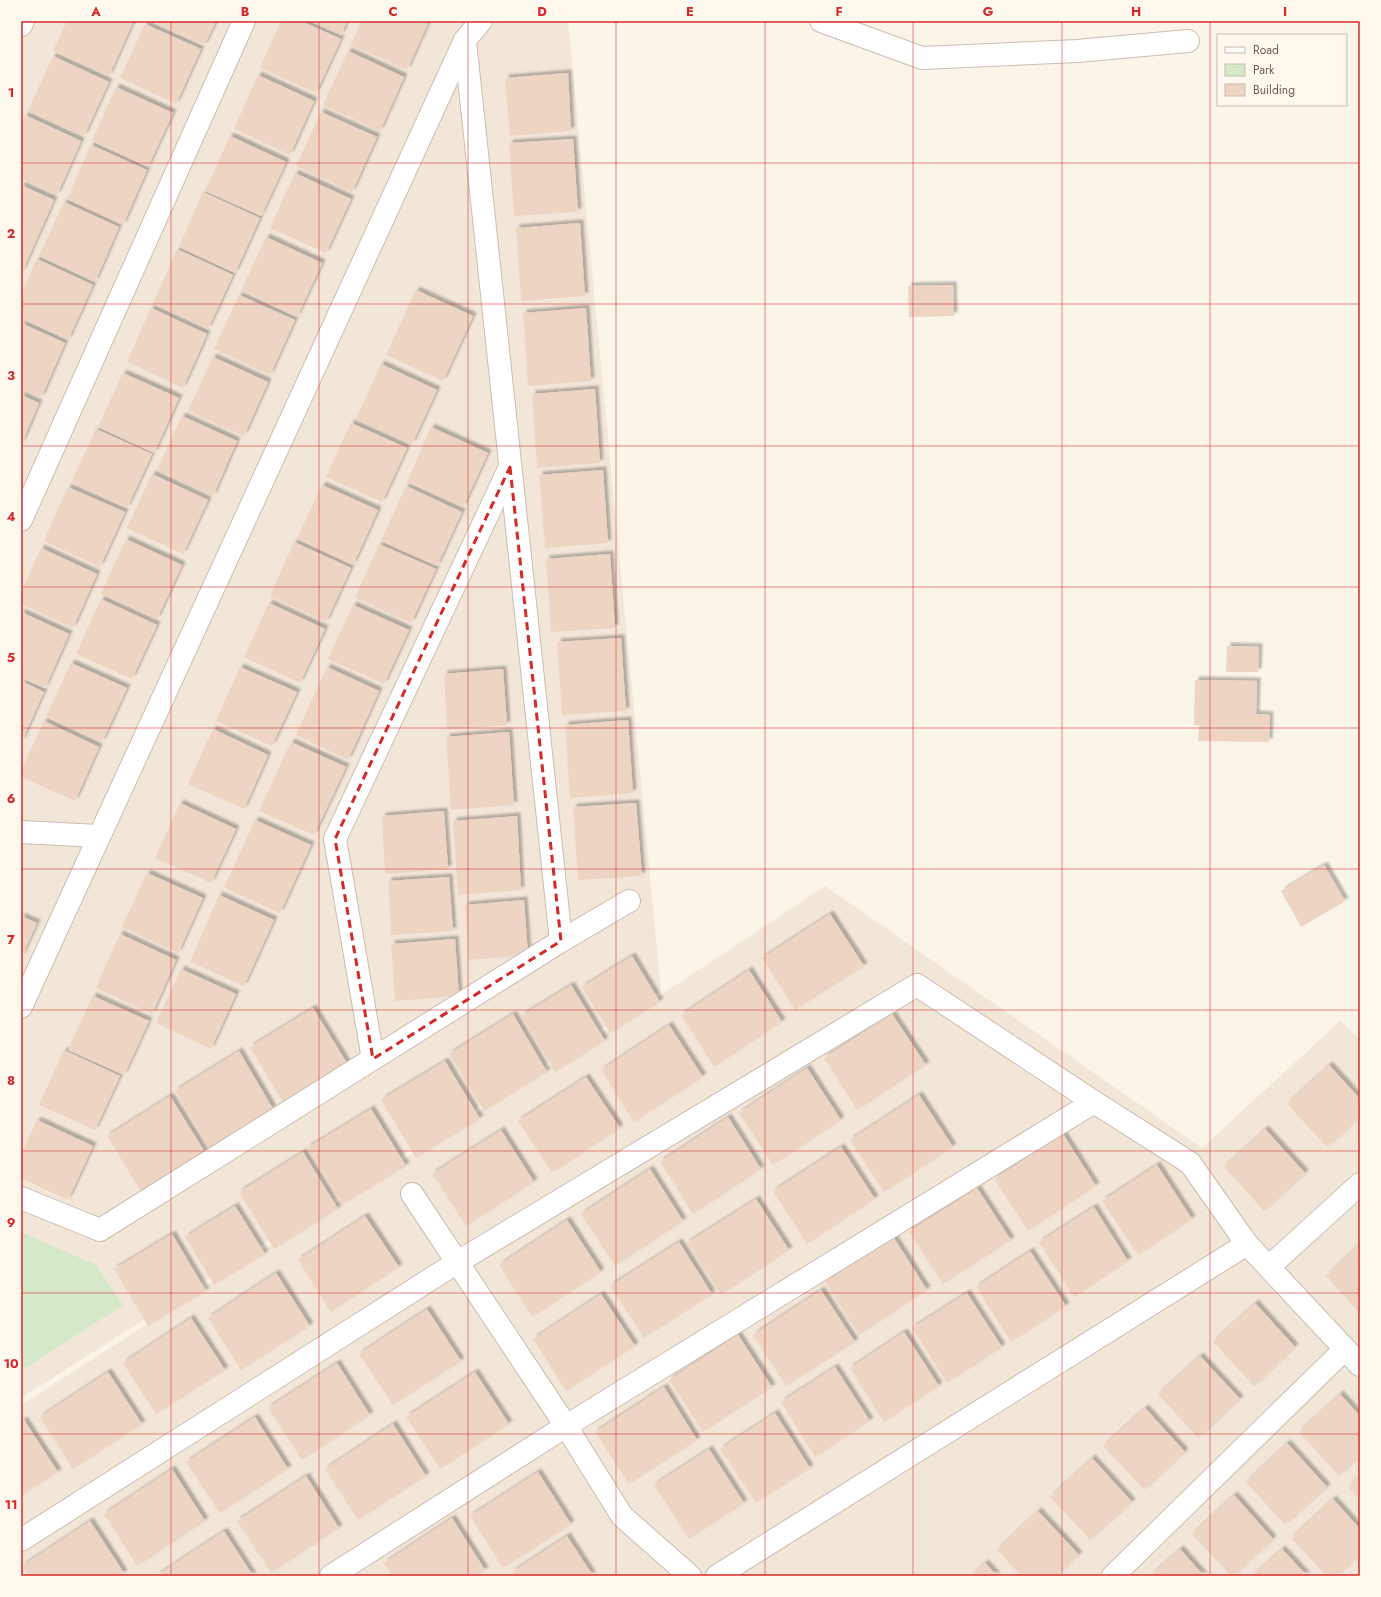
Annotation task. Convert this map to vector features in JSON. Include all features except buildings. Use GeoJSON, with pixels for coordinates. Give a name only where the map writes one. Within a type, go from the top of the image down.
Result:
{"type":"FeatureCollection","features":[{"type":"Feature","properties":{"kind":"street"},"geometry":{"type":"LineString","coordinates":[[21,25],[23,21]]}},
{"type":"Feature","properties":{"kind":"street"},"geometry":{"type":"LineString","coordinates":[[21,520],[244,21]]}},
{"type":"Feature","properties":{"kind":"street"},"geometry":{"type":"LineString","coordinates":[[21,1006],[465,40],[480,21]]}},
{"type":"Feature","properties":{"kind":"street"},"geometry":{"type":"LineString","coordinates":[[821,21],[922,58],[1078,51],[1188,41]]}},
{"type":"Feature","properties":{"kind":"street"},"geometry":{"type":"LineString","coordinates":[[465,40],[560,941]]}},
{"type":"Feature","properties":{"kind":"street"},"geometry":{"type":"LineString","coordinates":[[373,1058],[335,839],[510,467]]}},
{"type":"Feature","properties":{"kind":"street"},"geometry":{"type":"LineString","coordinates":[[21,832],[98,836]]}},
{"type":"Feature","properties":{"kind":"street"},"geometry":{"type":"LineString","coordinates":[[21,1198],[100,1230],[560,941],[629,901]]}},
{"type":"Feature","properties":{"kind":"street"},"geometry":{"type":"LineString","coordinates":[[21,1540],[456,1262],[917,985],[1094,1102],[1190,1163],[1247,1244],[1270,1266],[1353,1357],[1113,1576]]}},
{"type":"Feature","properties":{"kind":"street"},"geometry":{"type":"LineString","coordinates":[[331,1576],[566,1426],[1094,1102]]}},
{"type":"Feature","properties":{"kind":"street"},"geometry":{"type":"LineString","coordinates":[[1270,1266],[1360,1184]]}},
{"type":"Feature","properties":{"kind":"street"},"geometry":{"type":"LineString","coordinates":[[412,1194],[566,1426],[622,1516],[690,1576]]}},
{"type":"Feature","properties":{"kind":"street"},"geometry":{"type":"LineString","coordinates":[[716,1576],[1247,1244]]}},
{"type":"Feature","properties":{"kind":"highlighted area"},"geometry":{"type":"Polygon","coordinates":[[[510,467],[561,941],[373,1059],[335,839],[510,467]]]}},
{"type":"Feature","properties":{"kind":"shaded area"},"geometry":{"type":"Polygon","coordinates":[[[21,21],[568,21],[661,991],[21,1398],[21,21]]]}},
{"type":"Feature","properties":{"kind":"shaded area"},"geometry":{"type":"Polygon","coordinates":[[[825,886],[1202,1148],[1340,1021],[1360,1039],[1360,1576],[21,1576],[21,1405],[661,995],[825,886]]]}},
{"type":"Feature","properties":{"kind":"green space"},"geometry":{"type":"Polygon","coordinates":[[[21,1232],[96,1265],[123,1305],[21,1371],[21,1232]]]}}]}
